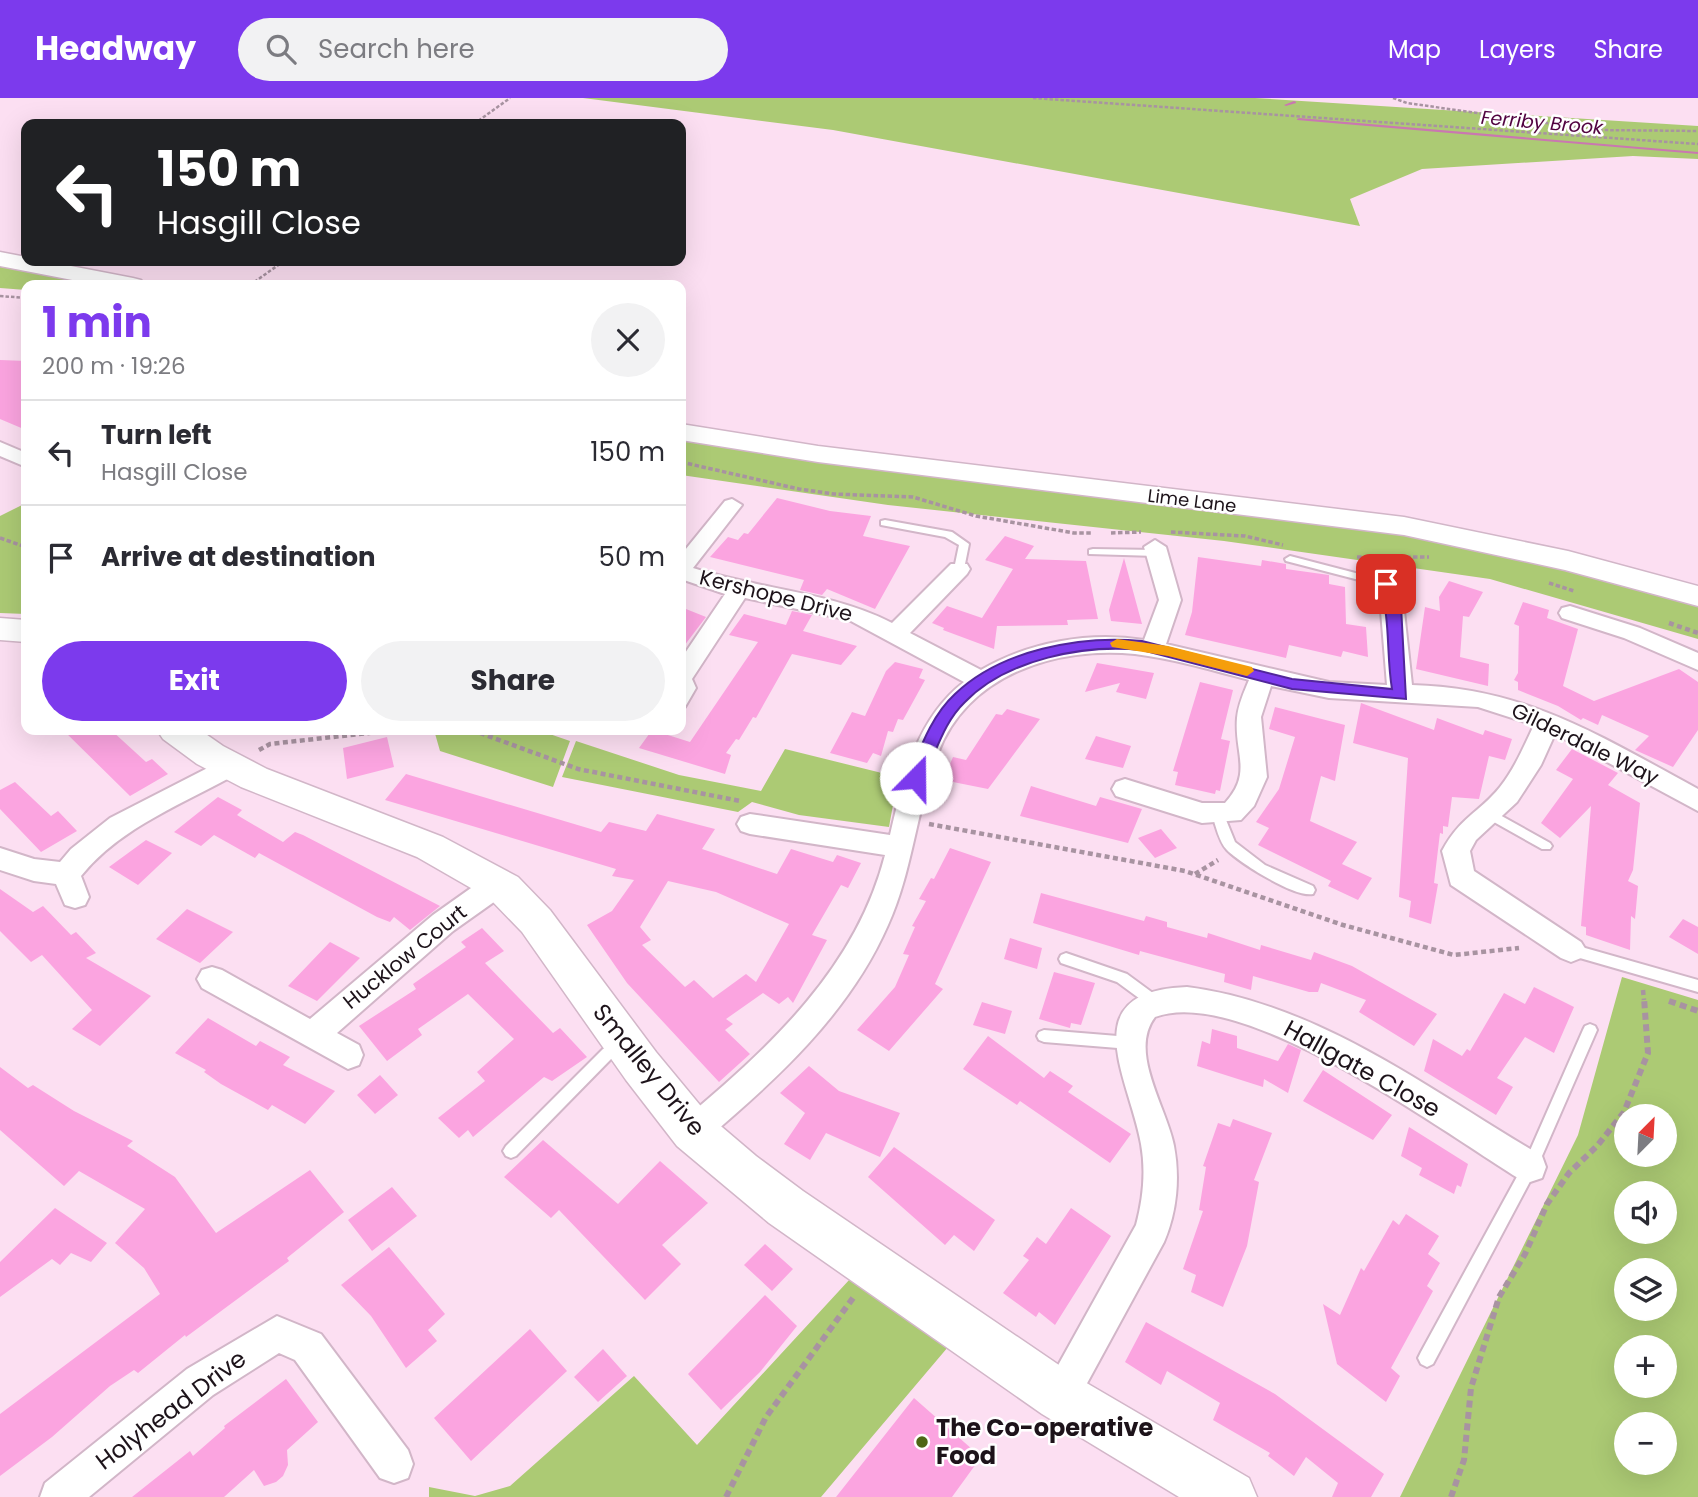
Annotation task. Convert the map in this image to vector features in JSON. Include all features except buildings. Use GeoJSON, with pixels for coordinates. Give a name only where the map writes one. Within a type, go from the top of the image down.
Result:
{"type":"FeatureCollection","features":[{"type":"Feature","properties":{"kind":"street"},"geometry":{"type":"LineString","coordinates":[[0,259],[21,263]]}},
{"type":"Feature","properties":{"kind":"street"},"geometry":{"type":"LineString","coordinates":[[36,266],[107,280]]}},
{"type":"Feature","properties":{"kind":"street","name":"Lime Lane"},"geometry":{"type":"LineString","coordinates":[[686,433],[818,454],[1404,526],[1568,561],[1698,596]]}},
{"type":"Feature","properties":{"kind":"street"},"geometry":{"type":"LineString","coordinates":[[0,448],[21,458]]}},
{"type":"Feature","properties":{"kind":"street"},"geometry":{"type":"LineString","coordinates":[[686,564],[732,505]]}},
{"type":"Feature","properties":{"kind":"street"},"geometry":{"type":"LineString","coordinates":[[1153,648],[1170,600],[1157,541]]}},
{"type":"Feature","properties":{"kind":"street"},"geometry":{"type":"LineString","coordinates":[[893,636],[959,569]]}},
{"type":"Feature","properties":{"kind":"street","name":"Kershope Drive"},"geometry":{"type":"LineString","coordinates":[[686,572],[739,590],[856,614],[982,681]]}},
{"type":"Feature","properties":{"kind":"street"},"geometry":{"type":"LineString","coordinates":[[1386,584],[1394,606],[1395,663],[1401,695]]}},
{"type":"Feature","properties":{"kind":"street"},"geometry":{"type":"LineString","coordinates":[[686,667],[739,590]]}},
{"type":"Feature","properties":{"kind":"street"},"geometry":{"type":"LineString","coordinates":[[1572,602],[1632,633],[1698,662]]}},
{"type":"Feature","properties":{"kind":"street"},"geometry":{"type":"LineString","coordinates":[[0,629],[21,631]]}},
{"type":"Feature","properties":{"kind":"street","name":"Gilderdale Way"},"geometry":{"type":"LineString","coordinates":[[694,1131],[762,1072],[829,1000],[867,937],[889,890],[902,847],[916,778],[938,727],[960,697],[982,681],[1027,658],[1071,647],[1121,643],[1153,648],[1324,689],[1473,698],[1499,703],[1547,723],[1698,801]]}},
{"type":"Feature","properties":{"kind":"street"},"geometry":{"type":"LineString","coordinates":[[1125,789],[1218,816],[1233,813],[1247,799],[1257,778],[1249,715],[1263,676]]}},
{"type":"Feature","properties":{"kind":"street"},"geometry":{"type":"LineString","coordinates":[[1547,723],[1519,780],[1489,814],[1466,832],[1456,851],[1461,877],[1571,950]]}},
{"type":"Feature","properties":{"kind":"street","name":"Smalley Drive"},"geometry":{"type":"LineString","coordinates":[[182,735],[210,755],[231,765],[430,847],[498,884],[536,921],[624,1043],[694,1131],[786,1207],[1060,1396],[1208,1491]]}},
{"type":"Feature","properties":{"kind":"street"},"geometry":{"type":"LineString","coordinates":[[0,859],[71,885],[74,862],[127,821],[231,765]]}},
{"type":"Feature","properties":{"kind":"street"},"geometry":{"type":"LineString","coordinates":[[750,824],[902,847]]}},
{"type":"Feature","properties":{"kind":"street","name":"Hucklow Court"},"geometry":{"type":"LineString","coordinates":[[314,1034],[433,932],[498,884]]}},
{"type":"Feature","properties":{"kind":"street"},"geometry":{"type":"LineString","coordinates":[[212,979],[348,1055]]}},
{"type":"Feature","properties":{"kind":"street","name":"Hallgate Close"},"geometry":{"type":"LineString","coordinates":[[1156,1003],[1186,998],[1210,1002],[1308,1033],[1530,1167]]}},
{"type":"Feature","properties":{"kind":"street"},"geometry":{"type":"LineString","coordinates":[[1060,1396],[1152,1230],[1158,1208],[1161,1180],[1158,1144],[1130,1043],[1133,1021],[1147,1006],[1156,1003]]}},
{"type":"Feature","properties":{"kind":"street","name":"Holyhead Drive"},"geometry":{"type":"LineString","coordinates":[[59,1497],[200,1382],[276,1334],[308,1347],[394,1464]]}},
{"type":"Feature","properties":{"kind":"lane"},"geometry":{"type":"LineString","coordinates":[[886,523],[947,534],[964,544],[959,569]]}},
{"type":"Feature","properties":{"kind":"lane"},"geometry":{"type":"LineString","coordinates":[[1093,552],[1157,541]]}},
{"type":"Feature","properties":{"kind":"lane"},"geometry":{"type":"LineString","coordinates":[[1290,559],[1356,579],[1386,584]]}},
{"type":"Feature","properties":{"kind":"lane"},"geometry":{"type":"LineString","coordinates":[[1489,814],[1546,846]]}},
{"type":"Feature","properties":{"kind":"lane"},"geometry":{"type":"LineString","coordinates":[[1218,816],[1230,845],[1260,869],[1308,890]]}},
{"type":"Feature","properties":{"kind":"lane"},"geometry":{"type":"LineString","coordinates":[[1571,950],[1698,986]]}},
{"type":"Feature","properties":{"kind":"lane"},"geometry":{"type":"LineString","coordinates":[[1066,959],[1122,978],[1156,1003]]}},
{"type":"Feature","properties":{"kind":"lane"},"geometry":{"type":"LineString","coordinates":[[1427,1358],[1530,1167],[1590,1030]]}},
{"type":"Feature","properties":{"kind":"lane"},"geometry":{"type":"LineString","coordinates":[[1044,1036],[1130,1043]]}},
{"type":"Feature","properties":{"kind":"lane"},"geometry":{"type":"LineString","coordinates":[[511,1151],[608,1053],[624,1043]]}},
{"type":"Feature","properties":{"kind":"path"},"geometry":{"type":"LineString","coordinates":[[481,119],[510,98]]}},
{"type":"Feature","properties":{"kind":"path"},"geometry":{"type":"LineString","coordinates":[[1033,98],[1698,144]]}},
{"type":"Feature","properties":{"kind":"path"},"geometry":{"type":"LineString","coordinates":[[1393,98],[1407,103],[1596,130],[1698,131]]}},
{"type":"Feature","properties":{"kind":"path"},"geometry":{"type":"LineString","coordinates":[[257,280],[277,266]]}},
{"type":"Feature","properties":{"kind":"path"},"geometry":{"type":"LineString","coordinates":[[0,296],[21,298]]}},
{"type":"Feature","properties":{"kind":"path"},"geometry":{"type":"LineString","coordinates":[[686,462],[834,495],[913,497],[976,516],[1074,533],[1157,541],[1245,536],[1295,547]]}},
{"type":"Feature","properties":{"kind":"path"},"geometry":{"type":"LineString","coordinates":[[0,538],[21,545]]}},
{"type":"Feature","properties":{"kind":"path"},"geometry":{"type":"LineString","coordinates":[[1355,557],[1390,559],[1441,556]]}},
{"type":"Feature","properties":{"kind":"path"},"geometry":{"type":"LineString","coordinates":[[1538,579],[1572,602]]}},
{"type":"Feature","properties":{"kind":"path"},"geometry":{"type":"LineString","coordinates":[[1662,620],[1698,633]]}},
{"type":"Feature","properties":{"kind":"path"},"geometry":{"type":"LineString","coordinates":[[231,765],[270,744],[351,735]]}},
{"type":"Feature","properties":{"kind":"path"},"geometry":{"type":"LineString","coordinates":[[486,735],[578,769],[746,803],[750,824]]}},
{"type":"Feature","properties":{"kind":"path"},"geometry":{"type":"LineString","coordinates":[[906,820],[1195,874],[1343,925],[1454,955],[1507,948],[1571,950]]}},
{"type":"Feature","properties":{"kind":"path"},"geometry":{"type":"LineString","coordinates":[[1195,874],[1235,849]]}},
{"type":"Feature","properties":{"kind":"path"},"geometry":{"type":"LineString","coordinates":[[1451,1497],[1464,1460],[1471,1388],[1499,1297],[1525,1254],[1547,1204],[1569,1173],[1597,1146],[1623,1112],[1648,1053],[1642,988]]}},
{"type":"Feature","properties":{"kind":"path"},"geometry":{"type":"LineString","coordinates":[[726,1497],[766,1417],[875,1268]]}},
{"type":"Feature","properties":{"kind":"green space"},"geometry":{"type":"Polygon","coordinates":[[[583,98],[1255,98],[1698,126],[1698,159],[1633,156],[1422,169],[1350,199],[1360,226],[833,130],[583,98]]]}},
{"type":"Feature","properties":{"kind":"green space"},"geometry":{"type":"Polygon","coordinates":[[[0,263],[84,280],[21,280],[21,290],[0,288],[0,263]]]}},
{"type":"Feature","properties":{"kind":"green space"},"geometry":{"type":"Polygon","coordinates":[[[686,440],[1449,541],[1698,605],[1698,639],[1490,579],[1224,541],[888,505],[686,476],[686,440]]]}},
{"type":"Feature","properties":{"kind":"green space"},"geometry":{"type":"Polygon","coordinates":[[[21,506],[21,614],[0,613],[0,516],[21,506]]]}},
{"type":"Feature","properties":{"kind":"green space"},"geometry":{"type":"Polygon","coordinates":[[[435,735],[553,735],[570,741],[553,787],[440,751],[435,735]]]}},
{"type":"Feature","properties":{"kind":"green space"},"geometry":{"type":"Polygon","coordinates":[[[576,741],[679,775],[761,791],[785,749],[898,777],[889,827],[799,815],[752,802],[738,812],[562,777],[576,741]]]}},
{"type":"Feature","properties":{"kind":"green space"},"geometry":{"type":"Polygon","coordinates":[[[1622,977],[1698,1000],[1698,1497],[1400,1497],[1578,1135],[1622,977]]]}},
{"type":"Feature","properties":{"kind":"green space"},"geometry":{"type":"Polygon","coordinates":[[[850,1279],[948,1347],[821,1497],[429,1497],[429,1487],[475,1496],[510,1486],[634,1376],[697,1445],[850,1279]]]}},
{"type":"Feature","properties":{"kind":"waterway","name":"Ferriby Brook"},"geometry":{"type":"LineString","coordinates":[[1286,105],[1294,102]]}},
{"type":"Feature","properties":{"kind":"waterway","name":"Ferriby Brook"},"geometry":{"type":"LineString","coordinates":[[1299,119],[1698,153]]}},
{"type":"Feature","properties":{"kind":"slow traffic"},"geometry":{"type":"LineString","coordinates":[[1117,643],[1142,645],[1247,671]]}},
{"type":"Feature","properties":{"kind":"place","name":"The Co-operative Food"},"geometry":{"type":"Point","coordinates":[922,1442]}},
{"type":"Feature","properties":{"kind":"route"},"geometry":{"type":"LineString","coordinates":[[916,778],[938,727],[960,697],[1006,666],[1071,647],[1121,643],[1142,645],[1292,684],[1345,692],[1401,695],[1395,663],[1394,606],[1386,584]]}}]}
